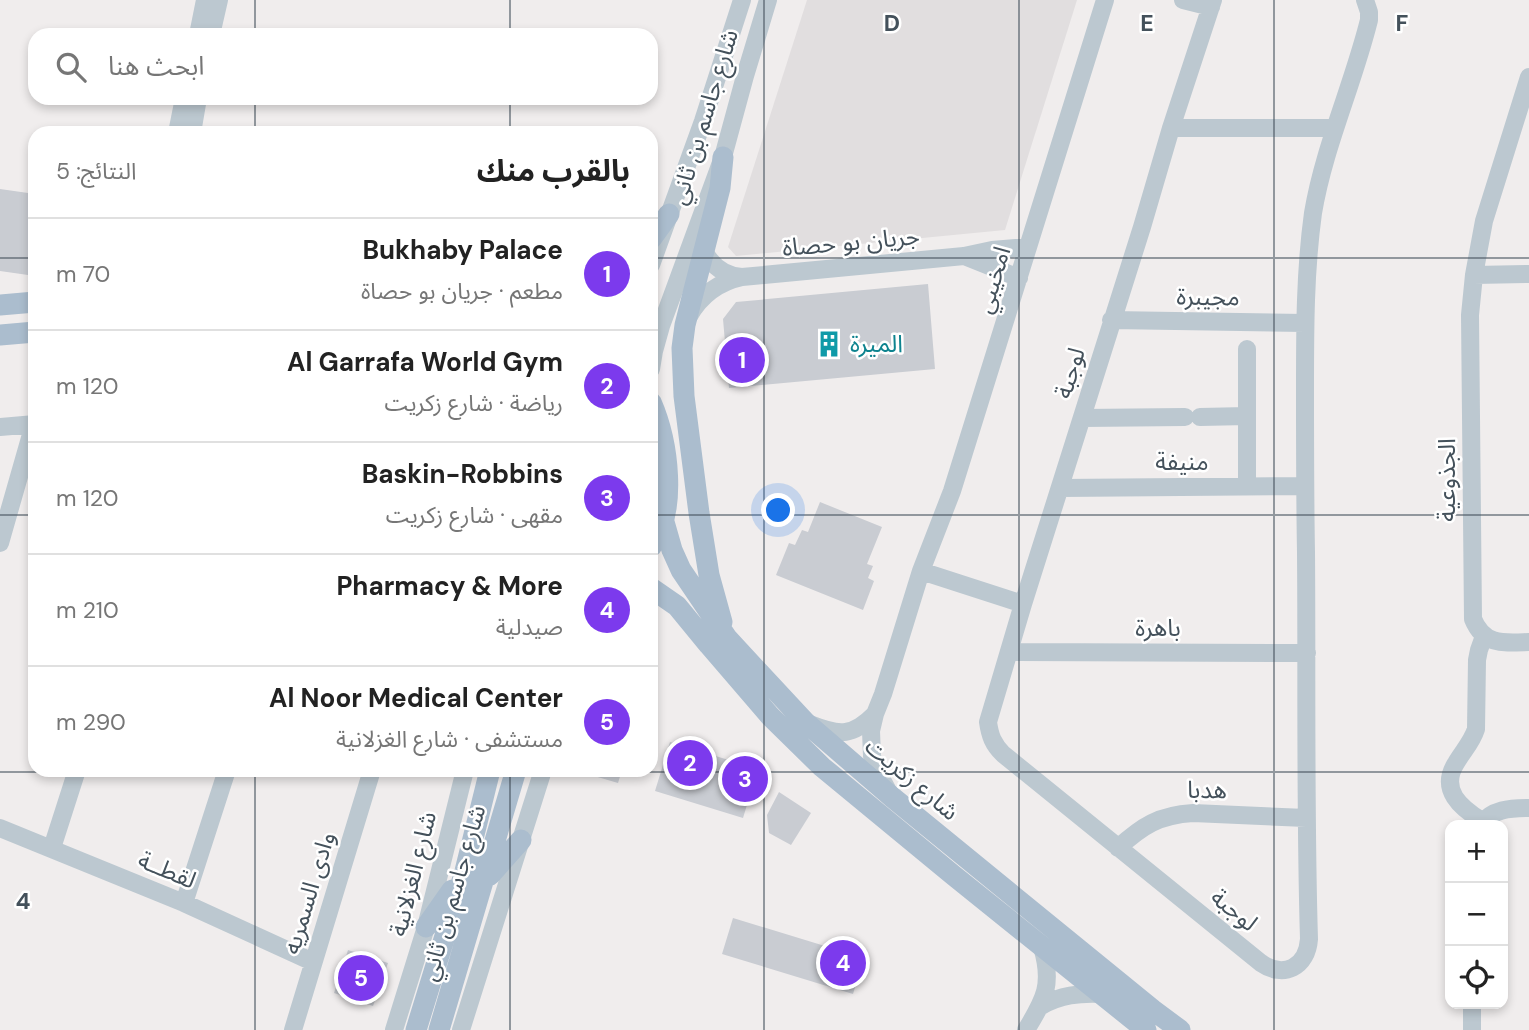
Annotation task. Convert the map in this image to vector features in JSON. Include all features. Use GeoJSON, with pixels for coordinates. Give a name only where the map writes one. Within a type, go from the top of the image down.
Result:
{"type":"FeatureCollection","features":[{"type":"Feature","properties":{"kind":"main road"},"geometry":{"type":"LineString","coordinates":[[723,156],[720,188],[685,325],[682,348],[684,396],[699,513],[709,575],[727,638]]}},
{"type":"Feature","properties":{"kind":"main road"},"geometry":{"type":"LineString","coordinates":[[658,229],[669,214]]}},
{"type":"Feature","properties":{"kind":"main road"},"geometry":{"type":"LineString","coordinates":[[0,305],[28,303]]}},
{"type":"Feature","properties":{"kind":"main road"},"geometry":{"type":"LineString","coordinates":[[0,335],[28,333]]}},
{"type":"Feature","properties":{"kind":"main road"},"geometry":{"type":"LineString","coordinates":[[658,421],[664,446],[667,482],[664,522],[658,535]]}},
{"type":"Feature","properties":{"kind":"main road","name":"شارع زكريت"},"geometry":{"type":"LineString","coordinates":[[664,522],[681,570],[727,638],[805,722],[892,797],[1142,1002],[1180,1030]]}},
{"type":"Feature","properties":{"kind":"main road","name":"شارع زكريت"},"geometry":{"type":"LineString","coordinates":[[658,593],[677,606],[770,716],[822,766],[1146,1030]]}},
{"type":"Feature","properties":{"kind":"main road","name":"شارع جاسم بن ثاني"},"geometry":{"type":"LineString","coordinates":[[416,1030],[465,871],[488,777]]}},
{"type":"Feature","properties":{"kind":"main road","name":"شارع جاسم بن ثاني"},"geometry":{"type":"LineString","coordinates":[[439,1030],[514,777]]}},
{"type":"Feature","properties":{"kind":"main road"},"geometry":{"type":"LineString","coordinates":[[484,882],[521,840]]}},
{"type":"Feature","properties":{"kind":"main road"},"geometry":{"type":"LineString","coordinates":[[426,927],[465,871]]}},
{"type":"Feature","properties":{"kind":"street"},"geometry":{"type":"LineString","coordinates":[[199,28],[205,0]]}},
{"type":"Feature","properties":{"kind":"street"},"geometry":{"type":"LineString","coordinates":[[213,28],[219,0]]}},
{"type":"Feature","properties":{"kind":"street","name":"شارع جاسم بن ثاني"},"geometry":{"type":"LineString","coordinates":[[658,245],[703,121],[742,0]]}},
{"type":"Feature","properties":{"kind":"street","name":"شارع جاسم بن ثاني"},"geometry":{"type":"LineString","coordinates":[[658,338],[723,156],[768,0]]}},
{"type":"Feature","properties":{"kind":"street","name":"امخيبي"},"geometry":{"type":"LineString","coordinates":[[892,797],[872,756],[871,731],[874,714],[883,694],[921,572],[952,491],[1105,0]]}},
{"type":"Feature","properties":{"kind":"street"},"geometry":{"type":"LineString","coordinates":[[1183,0],[1212,4]]}},
{"type":"Feature","properties":{"kind":"street","name":"لوجبة"},"geometry":{"type":"LineString","coordinates":[[1212,4],[1111,320],[988,722],[994,746],[1003,754],[1261,963],[1276,971],[1293,968],[1300,963],[1308,947],[1304,323],[1307,268],[1323,168],[1369,20],[1365,0]]}},
{"type":"Feature","properties":{"kind":"street","name":"الجذوعية"},"geometry":{"type":"LineString","coordinates":[[1484,636],[1473,618],[1472,609],[1470,315],[1474,275],[1488,208],[1529,77]]}},
{"type":"Feature","properties":{"kind":"street"},"geometry":{"type":"LineString","coordinates":[[178,126],[183,105]]}},
{"type":"Feature","properties":{"kind":"street"},"geometry":{"type":"LineString","coordinates":[[193,126],[197,105]]}},
{"type":"Feature","properties":{"kind":"street"},"geometry":{"type":"LineString","coordinates":[[1171,128],[1335,128]]}},
{"type":"Feature","properties":{"kind":"street","name":"جريان بو حصاة"},"geometry":{"type":"LineString","coordinates":[[685,325],[697,303],[706,294],[723,283],[742,277],[964,256],[1028,247]]}},
{"type":"Feature","properties":{"kind":"street"},"geometry":{"type":"LineString","coordinates":[[704,251],[718,268],[730,275],[742,277]]}},
{"type":"Feature","properties":{"kind":"street","name":"جريان بو حصاة"},"geometry":{"type":"LineString","coordinates":[[964,256],[1019,278]]}},
{"type":"Feature","properties":{"kind":"street"},"geometry":{"type":"LineString","coordinates":[[1474,275],[1529,274]]}},
{"type":"Feature","properties":{"kind":"street","name":"مجيبرة"},"geometry":{"type":"LineString","coordinates":[[1111,320],[1304,323]]}},
{"type":"Feature","properties":{"kind":"street"},"geometry":{"type":"LineString","coordinates":[[1247,349],[1247,486]]}},
{"type":"Feature","properties":{"kind":"street"},"geometry":{"type":"LineString","coordinates":[[1082,418],[1247,416]]}},
{"type":"Feature","properties":{"kind":"street"},"geometry":{"type":"LineString","coordinates":[[0,427],[28,425]]}},
{"type":"Feature","properties":{"kind":"street"},"geometry":{"type":"LineString","coordinates":[[0,543],[28,448]]}},
{"type":"Feature","properties":{"kind":"street","name":"منيفة"},"geometry":{"type":"LineString","coordinates":[[1060,488],[1305,486]]}},
{"type":"Feature","properties":{"kind":"street"},"geometry":{"type":"LineString","coordinates":[[921,572],[1023,604]]}},
{"type":"Feature","properties":{"kind":"street"},"geometry":{"type":"LineString","coordinates":[[658,604],[677,606]]}},
{"type":"Feature","properties":{"kind":"street"},"geometry":{"type":"LineString","coordinates":[[1477,820],[1454,798],[1451,778],[1452,770],[1476,729],[1479,650],[1484,636],[1502,643],[1529,642]]}},
{"type":"Feature","properties":{"kind":"street","name":"باهرة"},"geometry":{"type":"LineString","coordinates":[[1009,652],[1307,653]]}},
{"type":"Feature","properties":{"kind":"street"},"geometry":{"type":"LineString","coordinates":[[805,722],[826,731],[841,733],[862,726],[874,714]]}},
{"type":"Feature","properties":{"kind":"street"},"geometry":{"type":"LineString","coordinates":[[52,848],[75,777]]}},
{"type":"Feature","properties":{"kind":"street"},"geometry":{"type":"LineString","coordinates":[[184,903],[225,777]]}},
{"type":"Feature","properties":{"kind":"street","name":"وادى السمريه"},"geometry":{"type":"LineString","coordinates":[[293,1030],[370,777]]}},
{"type":"Feature","properties":{"kind":"street","name":"شارع الغزلانية"},"geometry":{"type":"LineString","coordinates":[[394,1030],[426,927],[463,777]]}},
{"type":"Feature","properties":{"kind":"street"},"geometry":{"type":"LineString","coordinates":[[461,1030],[542,777]]}},
{"type":"Feature","properties":{"kind":"street"},"geometry":{"type":"LineString","coordinates":[[1484,820],[1498,811],[1529,808]]}},
{"type":"Feature","properties":{"kind":"street","name":"هدبا"},"geometry":{"type":"LineString","coordinates":[[1118,848],[1144,826],[1159,818],[1176,814],[1306,818]]}},
{"type":"Feature","properties":{"kind":"street","name":"لقطــة"},"geometry":{"type":"LineString","coordinates":[[0,828],[184,903],[313,962]]}},
{"type":"Feature","properties":{"kind":"street"},"geometry":{"type":"LineString","coordinates":[[1026,1030],[1041,1006],[1046,990],[1047,974],[1042,947]]}},
{"type":"Feature","properties":{"kind":"street"},"geometry":{"type":"LineString","coordinates":[[1041,1006],[1069,995],[1101,994]]}},
{"type":"Feature","properties":{"kind":"street"},"geometry":{"type":"LineString","coordinates":[[1472,1009],[1472,1030]]}},
{"type":"Feature","properties":{"kind":"shaded area"},"geometry":{"type":"Polygon","coordinates":[[[807,0],[1077,0],[1005,230],[736,256],[728,247],[807,0]]]}},
{"type":"Feature","properties":{"kind":"building"},"geometry":{"type":"Polygon","coordinates":[[[0,189],[28,193],[28,275],[0,271],[0,189]]]}},
{"type":"Feature","properties":{"kind":"building","name":"الميرة"},"geometry":{"type":"Polygon","coordinates":[[[928,284],[935,369],[729,388],[723,319],[736,302],[928,284]]]}},
{"type":"Feature","properties":{"kind":"building"},"geometry":{"type":"Polygon","coordinates":[[[820,502],[882,527],[867,564],[873,566],[868,578],[874,581],[863,610],[776,575],[789,543],[795,545],[802,530],[808,532],[820,502]]]}},
{"type":"Feature","properties":{"kind":"building"},"geometry":{"type":"Polygon","coordinates":[[[670,742],[758,769],[743,818],[655,791],[670,742]]]}},
{"type":"Feature","properties":{"kind":"building"},"geometry":{"type":"Polygon","coordinates":[[[598,777],[620,777],[618,783],[598,777]]]}},
{"type":"Feature","properties":{"kind":"building"},"geometry":{"type":"Polygon","coordinates":[[[779,792],[811,813],[791,845],[769,833],[767,815],[779,792]]]}},
{"type":"Feature","properties":{"kind":"building"},"geometry":{"type":"Polygon","coordinates":[[[733,918],[864,958],[853,994],[722,954],[733,918]]]}},
{"type":"Feature","properties":{"kind":"building"},"geometry":{"type":"Polygon","coordinates":[[[348,950],[388,963],[373,1006],[334,993],[348,950]]]}},
{"type":"Feature","properties":{"kind":"place","name":"الميرة"},"geometry":{"type":"Point","coordinates":[829,344]}},
{"type":"Feature","properties":{"kind":"place","name":"Bukhaby Palace"},"geometry":{"type":"Point","coordinates":[742,360]}},
{"type":"Feature","properties":{"kind":"place","name":"Al Garrafa World Gym"},"geometry":{"type":"Point","coordinates":[690,763]}},
{"type":"Feature","properties":{"kind":"place","name":"Baskin-Robbins"},"geometry":{"type":"Point","coordinates":[745,779]}},
{"type":"Feature","properties":{"kind":"place","name":"Pharmacy & More"},"geometry":{"type":"Point","coordinates":[843,963]}},
{"type":"Feature","properties":{"kind":"place","name":"Al Noor Medical Center"},"geometry":{"type":"Point","coordinates":[361,978]}}]}
